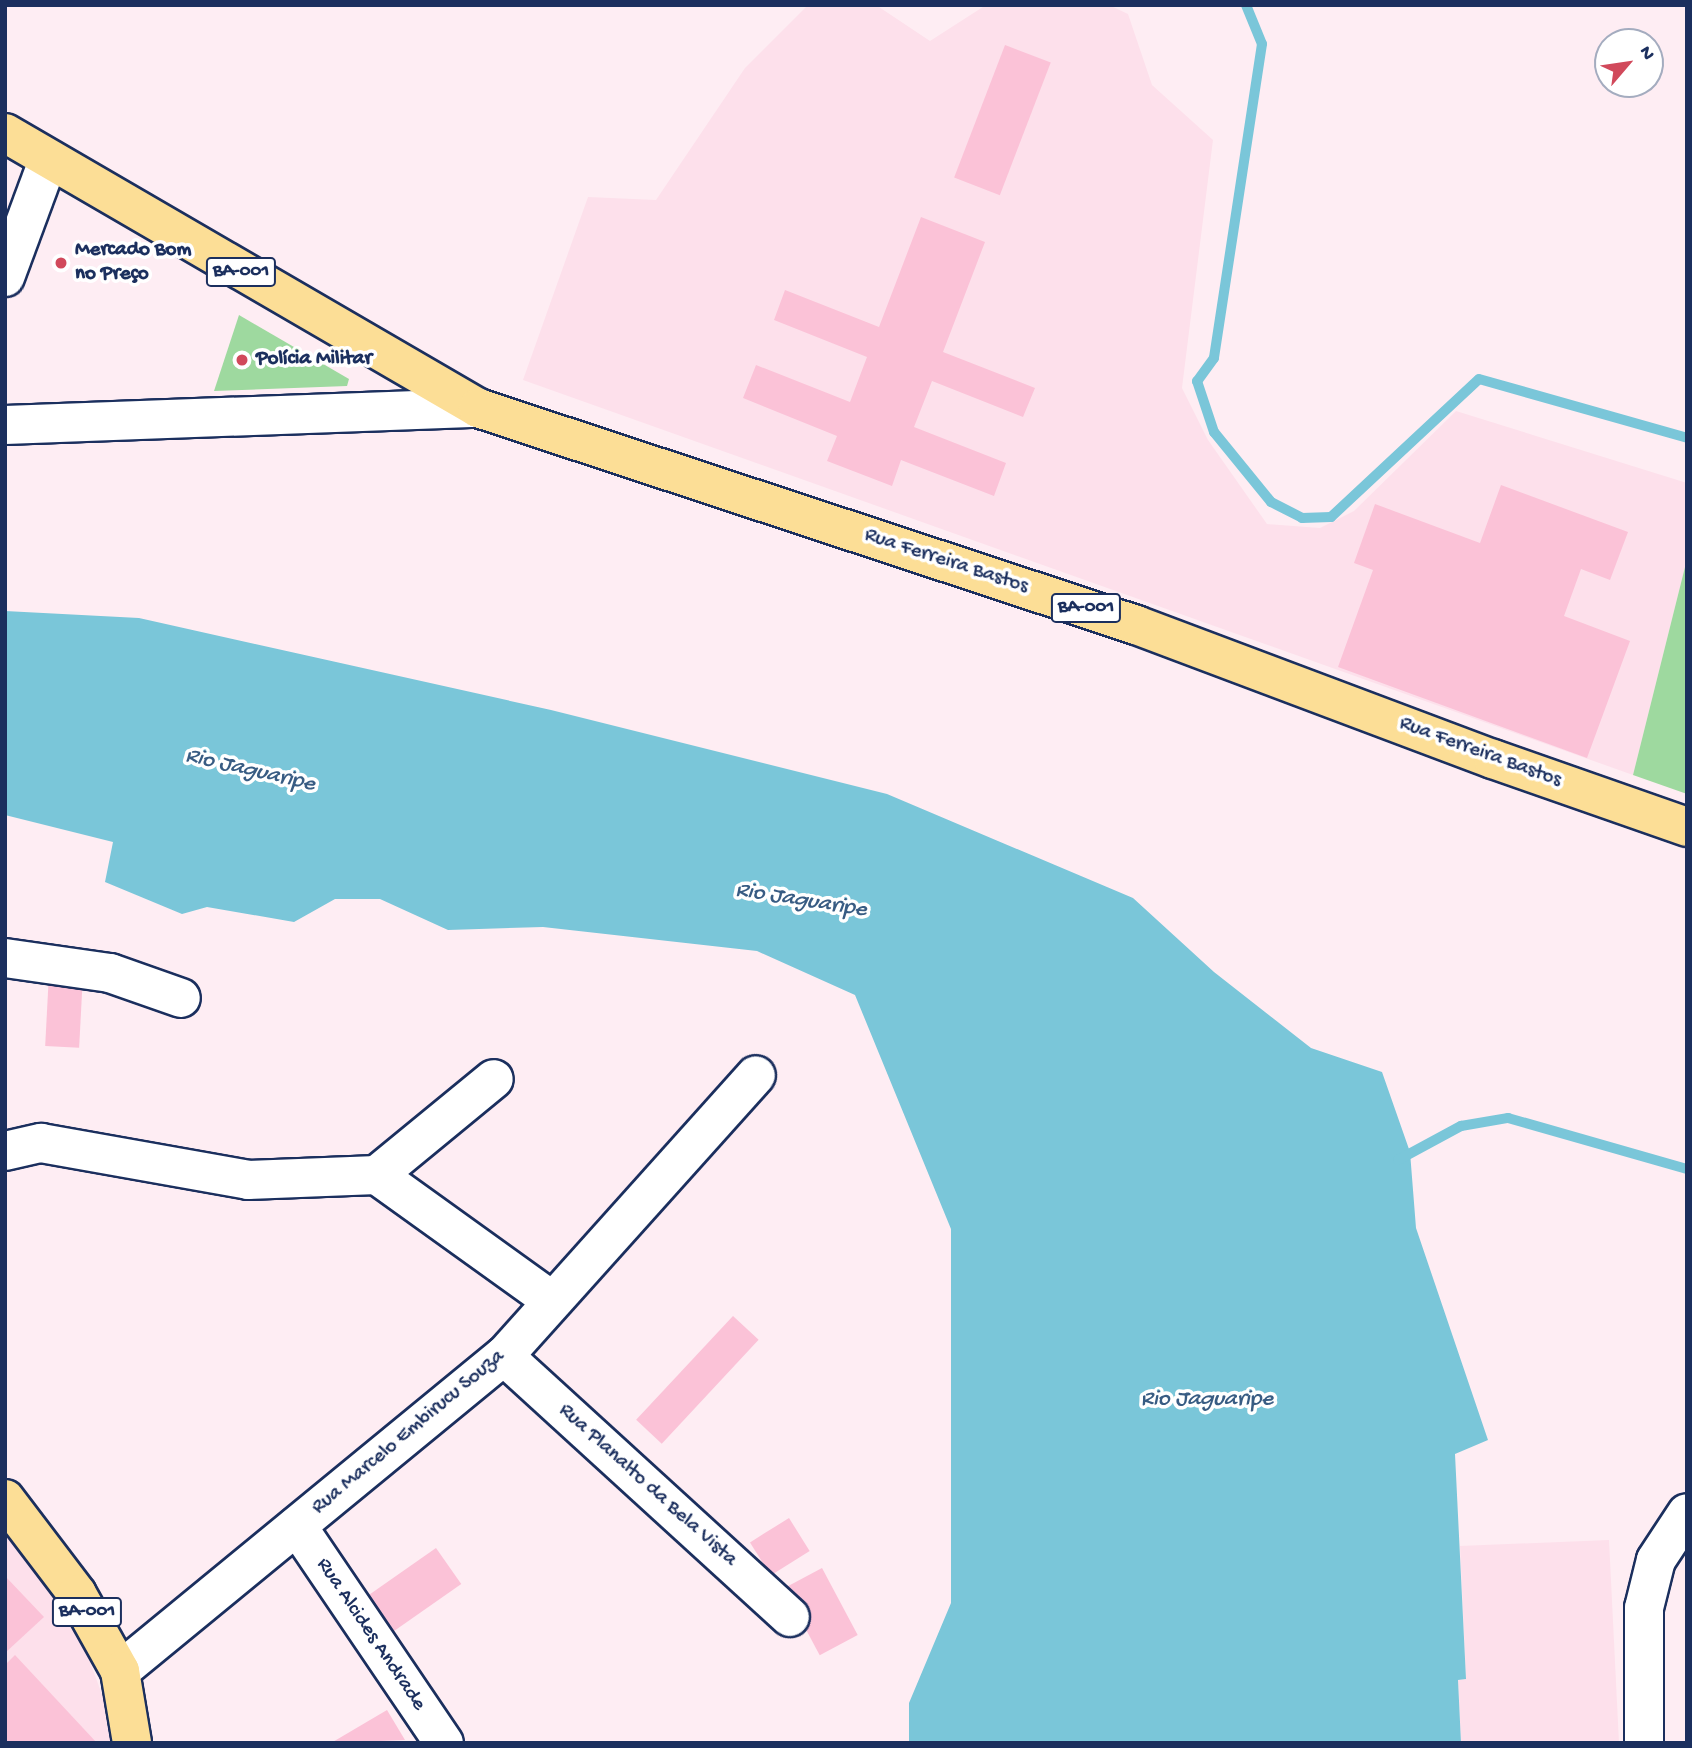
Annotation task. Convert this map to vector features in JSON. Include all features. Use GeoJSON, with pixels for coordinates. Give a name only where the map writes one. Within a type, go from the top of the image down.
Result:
{"type":"FeatureCollection","features":[{"type":"Feature","properties":{"kind":"main road","name":"BA-001"},"geometry":{"type":"LineString","coordinates":[[5,134],[478,408]]}},
{"type":"Feature","properties":{"kind":"main road","name":"Rua Ferreira Bastos"},"geometry":{"type":"LineString","coordinates":[[478,408],[1136,625],[1493,759],[1687,827]]}},
{"type":"Feature","properties":{"kind":"main road","name":"BA-001"},"geometry":{"type":"LineString","coordinates":[[5,1499],[77,1594],[120,1671],[132,1743]]}},
{"type":"Feature","properties":{"kind":"street"},"geometry":{"type":"LineString","coordinates":[[5,277],[48,161]]}},
{"type":"Feature","properties":{"kind":"street"},"geometry":{"type":"LineString","coordinates":[[5,425],[478,408]]}},
{"type":"Feature","properties":{"kind":"street"},"geometry":{"type":"LineString","coordinates":[[5,958],[110,973],[181,998]]}},
{"type":"Feature","properties":{"kind":"street","name":"Rua Marcelo Embirucu Souza"},"geometry":{"type":"LineString","coordinates":[[120,1671],[505,1356],[551,1300],[756,1075]]}},
{"type":"Feature","properties":{"kind":"street"},"geometry":{"type":"LineString","coordinates":[[5,1151],[41,1143],[248,1180],[377,1175],[494,1079]]}},
{"type":"Feature","properties":{"kind":"street"},"geometry":{"type":"LineString","coordinates":[[377,1175],[551,1300]]}},
{"type":"Feature","properties":{"kind":"street","name":"Rua Planalto da Bela Vista"},"geometry":{"type":"LineString","coordinates":[[505,1356],[790,1617]]}},
{"type":"Feature","properties":{"kind":"street"},"geometry":{"type":"LineString","coordinates":[[1644,1743],[1644,1608],[1656,1560],[1687,1513]]}},
{"type":"Feature","properties":{"kind":"street","name":"Rua Alcides Andrade"},"geometry":{"type":"LineString","coordinates":[[297,1526],[444,1743]]}},
{"type":"Feature","properties":{"kind":"shaded area"},"geometry":{"type":"Polygon","coordinates":[[[808,5],[876,5],[930,41],[986,5],[1109,5],[1128,14],[1152,85],[1213,140],[1182,388],[1208,440],[1267,524],[1320,528],[1354,511],[1456,411],[1687,483],[1687,559],[1633,775],[523,380],[588,197],[656,200],[745,68],[808,5]]]}},
{"type":"Feature","properties":{"kind":"shaded area"},"geometry":{"type":"Polygon","coordinates":[[[5,1525],[71,1611],[120,1743],[5,1743],[5,1525]]]}},
{"type":"Feature","properties":{"kind":"shaded area"},"geometry":{"type":"Polygon","coordinates":[[[1609,1540],[1619,1743],[1461,1743],[1458,1680],[1466,1679],[1460,1546],[1609,1540]]]}},
{"type":"Feature","properties":{"kind":"green space"},"geometry":{"type":"Polygon","coordinates":[[[239,315],[349,379],[347,386],[214,391],[239,315]]]}},
{"type":"Feature","properties":{"kind":"green space"},"geometry":{"type":"Polygon","coordinates":[[[1687,559],[1687,794],[1633,775],[1687,559]]]}},
{"type":"Feature","properties":{"kind":"water","name":"Rio Jaguaripe"},"geometry":{"type":"Polygon","coordinates":[[[5,611],[139,618],[551,710],[887,794],[1133,898],[1214,972],[1311,1048],[1382,1072],[1410,1152],[1416,1228],[1488,1440],[1455,1454],[1466,1679],[1458,1680],[1461,1743],[909,1743],[909,1703],[951,1603],[951,1229],[855,995],[757,951],[543,927],[448,930],[380,899],[335,899],[294,922],[207,907],[182,914],[105,882],[113,842],[5,815],[5,611]]]}},
{"type":"Feature","properties":{"kind":"building"},"geometry":{"type":"Polygon","coordinates":[[[1005,45],[1051,63],[1000,195],[954,178],[1005,45]]]}},
{"type":"Feature","properties":{"kind":"building"},"geometry":{"type":"Polygon","coordinates":[[[921,217],[985,242],[943,352],[1035,388],[1023,417],[932,381],[914,427],[1006,463],[994,496],[901,460],[892,486],[827,461],[837,436],[743,398],[756,365],[850,402],[867,357],[774,320],[785,290],[879,327],[921,217]]]}},
{"type":"Feature","properties":{"kind":"building"},"geometry":{"type":"Polygon","coordinates":[[[1501,485],[1628,532],[1610,580],[1581,569],[1564,616],[1630,641],[1587,758],[1338,667],[1373,570],[1354,563],[1375,504],[1480,543],[1501,485]]]}},
{"type":"Feature","properties":{"kind":"building"},"geometry":{"type":"Polygon","coordinates":[[[49,973],[83,975],[79,1048],[45,1046],[49,973]]]}},
{"type":"Feature","properties":{"kind":"building"},"geometry":{"type":"Polygon","coordinates":[[[733,1316],[759,1340],[662,1444],[636,1420],[733,1316]]]}},
{"type":"Feature","properties":{"kind":"building"},"geometry":{"type":"Polygon","coordinates":[[[789,1518],[810,1551],[771,1575],[750,1542],[789,1518]]]}},
{"type":"Feature","properties":{"kind":"building"},"geometry":{"type":"Polygon","coordinates":[[[436,1548],[461,1584],[394,1631],[369,1595],[436,1548]]]}},
{"type":"Feature","properties":{"kind":"building"},"geometry":{"type":"Polygon","coordinates":[[[822,1568],[858,1635],[820,1655],[784,1588],[822,1568]]]}},
{"type":"Feature","properties":{"kind":"building"},"geometry":{"type":"Polygon","coordinates":[[[5,1576],[44,1617],[5,1653],[5,1576]]]}},
{"type":"Feature","properties":{"kind":"building"},"geometry":{"type":"Polygon","coordinates":[[[15,1655],[97,1743],[5,1743],[5,1665],[15,1655]]]}},
{"type":"Feature","properties":{"kind":"building"},"geometry":{"type":"Polygon","coordinates":[[[387,1710],[405,1740],[331,1743],[387,1710]]]}},
{"type":"Feature","properties":{"kind":"waterway"},"geometry":{"type":"LineString","coordinates":[[1246,5],[1262,44],[1214,358],[1197,381],[1214,432],[1271,502],[1302,518],[1331,517],[1479,379],[1687,438]]}},
{"type":"Feature","properties":{"kind":"waterway"},"geometry":{"type":"LineString","coordinates":[[1398,1160],[1461,1126],[1508,1118],[1687,1169]]}},
{"type":"Feature","properties":{"kind":"place","name":"Mercado Bom no Preço"},"geometry":{"type":"Point","coordinates":[61,263]}},
{"type":"Feature","properties":{"kind":"place","name":"Polícia Militar"},"geometry":{"type":"Point","coordinates":[242,360]}}]}
